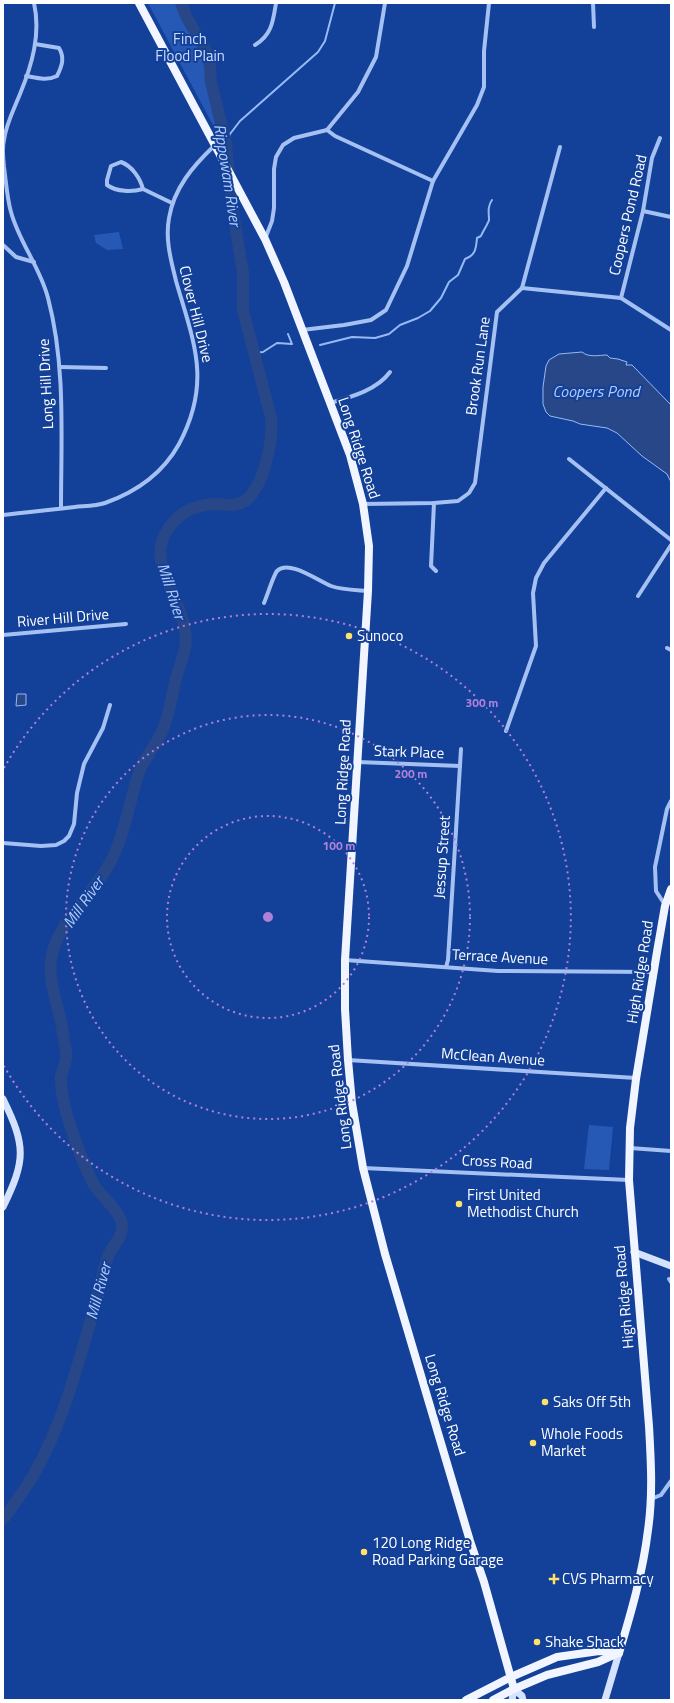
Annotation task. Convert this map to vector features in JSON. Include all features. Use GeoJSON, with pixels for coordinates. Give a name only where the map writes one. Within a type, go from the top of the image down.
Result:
{"type":"FeatureCollection","features":[{"type":"Feature","properties":{"kind":"main road","name":"Long Ridge Road"},"geometry":{"type":"LineString","coordinates":[[139,3],[265,239],[350,455],[363,504],[369,546],[368,591],[345,960],[345,1009],[352,1103],[363,1168],[385,1254],[470,1541],[484,1582],[514,1689],[512,1700]]}},
{"type":"Feature","properties":{"kind":"main road","name":"High Ridge Road"},"geometry":{"type":"LineString","coordinates":[[605,1700],[638,1582],[648,1531],[651,1499],[652,1465],[629,1180],[630,1128],[636,1078],[665,906],[671,889]]}},
{"type":"Feature","properties":{"kind":"main road"},"geometry":{"type":"LineString","coordinates":[[3,1099],[18,1133],[21,1163],[17,1176],[3,1207]]}},
{"type":"Feature","properties":{"kind":"main road"},"geometry":{"type":"LineString","coordinates":[[634,1252],[671,1266]]}},
{"type":"Feature","properties":{"kind":"main road"},"geometry":{"type":"LineString","coordinates":[[466,1700],[511,1677],[557,1657],[599,1651],[618,1653]]}},
{"type":"Feature","properties":{"kind":"main road"},"geometry":{"type":"LineString","coordinates":[[493,1700],[547,1675],[598,1662],[618,1653]]}},
{"type":"Feature","properties":{"kind":"main road","name":"Long Ridge Road"},"geometry":{"type":"LineString","coordinates":[[514,1689],[522,1696],[523,1700]]}},
{"type":"Feature","properties":{"kind":"street","name":"Long Hill Drive"},"geometry":{"type":"LineString","coordinates":[[34,3],[37,18],[35,44],[26,76],[7,126],[3,142],[4,166],[11,212],[42,276],[56,332],[60,367],[61,508]]}},
{"type":"Feature","properties":{"kind":"street"},"geometry":{"type":"LineString","coordinates":[[256,45],[265,39],[272,26],[276,3]]}},
{"type":"Feature","properties":{"kind":"street"},"geometry":{"type":"LineString","coordinates":[[265,239],[272,221],[274,208],[274,169],[276,157],[283,145],[294,138],[327,130],[358,92],[376,57],[385,4],[378,3]]}},
{"type":"Feature","properties":{"kind":"street"},"geometry":{"type":"LineString","coordinates":[[302,330],[371,320],[386,310],[407,266],[433,181],[477,105],[484,88],[484,51],[489,3]]}},
{"type":"Feature","properties":{"kind":"street"},"geometry":{"type":"LineString","coordinates":[[593,3],[594,27]]}},
{"type":"Feature","properties":{"kind":"street"},"geometry":{"type":"LineString","coordinates":[[26,76],[45,79],[57,76],[63,60],[59,48],[35,44]]}},
{"type":"Feature","properties":{"kind":"street"},"geometry":{"type":"LineString","coordinates":[[327,130],[335,136],[433,181]]}},
{"type":"Feature","properties":{"kind":"street","name":"Coopers Pond Road"},"geometry":{"type":"LineString","coordinates":[[621,298],[643,211],[652,158],[660,138]]}},
{"type":"Feature","properties":{"kind":"street","name":"Clover Hill Drive"},"geometry":{"type":"LineString","coordinates":[[3,515],[104,503],[132,491],[156,473],[173,454],[192,414],[197,394],[197,356],[170,259],[168,237],[169,219],[172,203],[187,175],[214,146]]}},
{"type":"Feature","properties":{"kind":"street"},"geometry":{"type":"LineString","coordinates":[[560,147],[522,288],[621,298],[671,330]]}},
{"type":"Feature","properties":{"kind":"street"},"geometry":{"type":"LineString","coordinates":[[144,189],[141,181],[127,164],[121,162],[111,166],[107,186],[112,189],[123,190],[144,189],[172,203]]}},
{"type":"Feature","properties":{"kind":"street"},"geometry":{"type":"LineString","coordinates":[[643,211],[671,217]]}},
{"type":"Feature","properties":{"kind":"street"},"geometry":{"type":"LineString","coordinates":[[3,245],[16,257],[34,262]]}},
{"type":"Feature","properties":{"kind":"street","name":"Brook Run Lane"},"geometry":{"type":"LineString","coordinates":[[363,504],[434,503],[458,501],[469,493],[476,483],[497,312],[522,288]]}},
{"type":"Feature","properties":{"kind":"street"},"geometry":{"type":"LineString","coordinates":[[60,367],[106,368]]}},
{"type":"Feature","properties":{"kind":"street"},"geometry":{"type":"LineString","coordinates":[[330,404],[357,395],[379,383],[390,372]]}},
{"type":"Feature","properties":{"kind":"street"},"geometry":{"type":"LineString","coordinates":[[569,459],[671,540]]}},
{"type":"Feature","properties":{"kind":"street"},"geometry":{"type":"LineString","coordinates":[[506,731],[536,646],[533,593],[536,578],[544,563],[606,488]]}},
{"type":"Feature","properties":{"kind":"street"},"geometry":{"type":"LineString","coordinates":[[434,503],[431,566],[436,571]]}},
{"type":"Feature","properties":{"kind":"street"},"geometry":{"type":"LineString","coordinates":[[638,596],[671,545]]}},
{"type":"Feature","properties":{"kind":"street"},"geometry":{"type":"LineString","coordinates":[[264,603],[276,572],[282,567],[290,567],[298,570],[332,586],[368,591]]}},
{"type":"Feature","properties":{"kind":"street","name":"River Hill Drive"},"geometry":{"type":"LineString","coordinates":[[3,635],[126,624]]}},
{"type":"Feature","properties":{"kind":"street"},"geometry":{"type":"LineString","coordinates":[[3,842],[41,846],[56,845],[64,841],[69,836],[74,824],[77,793],[84,764],[104,728],[110,705]]}},
{"type":"Feature","properties":{"kind":"street","name":"Jessup Street"},"geometry":{"type":"LineString","coordinates":[[446,967],[448,960],[460,749]]}},
{"type":"Feature","properties":{"kind":"street","name":"Stark Place"},"geometry":{"type":"LineString","coordinates":[[357,762],[460,766]]}},
{"type":"Feature","properties":{"kind":"street"},"geometry":{"type":"LineString","coordinates":[[665,906],[656,891],[655,867],[667,809],[671,801]]}},
{"type":"Feature","properties":{"kind":"street","name":"Terrace Avenue"},"geometry":{"type":"LineString","coordinates":[[345,960],[506,971],[654,972]]}},
{"type":"Feature","properties":{"kind":"street","name":"McClean Avenue"},"geometry":{"type":"LineString","coordinates":[[348,1060],[636,1078]]}},
{"type":"Feature","properties":{"kind":"street"},"geometry":{"type":"LineString","coordinates":[[630,1148],[671,1150]]}},
{"type":"Feature","properties":{"kind":"street","name":"Cross Road"},"geometry":{"type":"LineString","coordinates":[[363,1168],[629,1180]]}},
{"type":"Feature","properties":{"kind":"street"},"geometry":{"type":"LineString","coordinates":[[651,1499],[661,1495],[671,1481]]}},
{"type":"Feature","properties":{"kind":"green space","name":"Finch Flood Plain"},"geometry":{"type":"Polygon","coordinates":[[[148,3],[182,3],[205,44],[228,127],[222,142],[148,3]]]}},
{"type":"Feature","properties":{"kind":"green space"},"geometry":{"type":"Polygon","coordinates":[[[119,232],[123,249],[107,250],[96,243],[94,235],[119,232]]]}},
{"type":"Feature","properties":{"kind":"green space"},"geometry":{"type":"Polygon","coordinates":[[[589,1125],[613,1127],[609,1170],[584,1169],[589,1125]]]}},
{"type":"Feature","properties":{"kind":"water","name":"Coopers Pond"},"geometry":{"type":"Polygon","coordinates":[[[582,352],[591,356],[607,355],[610,358],[627,362],[626,365],[632,365],[671,405],[671,482],[667,474],[642,456],[617,433],[607,428],[580,424],[550,416],[546,412],[543,404],[543,387],[546,366],[549,360],[559,354],[582,352]]]}},
{"type":"Feature","properties":{"kind":"water"},"geometry":{"type":"Polygon","coordinates":[[[17,694],[26,694],[26,705],[16,706],[17,694]]]}},
{"type":"Feature","properties":{"kind":"waterway","name":"Mill River"},"geometry":{"type":"LineString","coordinates":[[3,1519],[31,1478],[46,1452],[55,1431],[79,1363],[106,1263],[122,1230],[121,1220],[115,1210],[94,1185],[73,1135],[66,1110],[61,1087],[61,1077],[66,1061],[66,1053],[52,984],[52,954],[63,928],[97,883],[112,859],[124,828],[140,769],[162,732],[168,714],[184,653],[186,637],[183,621],[165,577],[161,562],[161,548],[165,534],[169,527],[180,516],[193,508],[209,504],[235,505],[249,498],[261,478],[269,452],[271,439],[271,418],[243,310],[243,273],[232,206],[226,144],[211,82],[210,66],[206,51],[187,18],[181,3]]}},
{"type":"Feature","properties":{"kind":"waterway","name":"Rippowam River"},"geometry":{"type":"LineString","coordinates":[[226,144],[230,134],[240,121],[318,52],[325,41],[335,3]]}},
{"type":"Feature","properties":{"kind":"waterway"},"geometry":{"type":"LineString","coordinates":[[320,345],[352,337],[375,338],[389,334],[400,325],[418,318],[430,311],[441,298],[449,282],[458,275],[465,259],[469,257],[476,248],[477,238],[481,236],[489,220],[489,208],[492,200]]}},
{"type":"Feature","properties":{"kind":"waterway"},"geometry":{"type":"LineString","coordinates":[[254,353],[263,352],[277,343],[292,344],[288,334]]}},
{"type":"Feature","properties":{"kind":"place","name":"Sunoco"},"geometry":{"type":"Point","coordinates":[349,636]}},
{"type":"Feature","properties":{"kind":"place","name":"First United Methodist Church"},"geometry":{"type":"Point","coordinates":[459,1204]}},
{"type":"Feature","properties":{"kind":"place","name":"Saks Off 5th"},"geometry":{"type":"Point","coordinates":[545,1402]}},
{"type":"Feature","properties":{"kind":"place","name":"Whole Foods Market"},"geometry":{"type":"Point","coordinates":[533,1443]}},
{"type":"Feature","properties":{"kind":"place","name":"120 Long Ridge Road Parking Garage"},"geometry":{"type":"Point","coordinates":[364,1552]}},
{"type":"Feature","properties":{"kind":"place","name":"CVS Pharmacy"},"geometry":{"type":"Point","coordinates":[554,1579]}},
{"type":"Feature","properties":{"kind":"place","name":"Shake Shack"},"geometry":{"type":"Point","coordinates":[537,1642]}}]}
